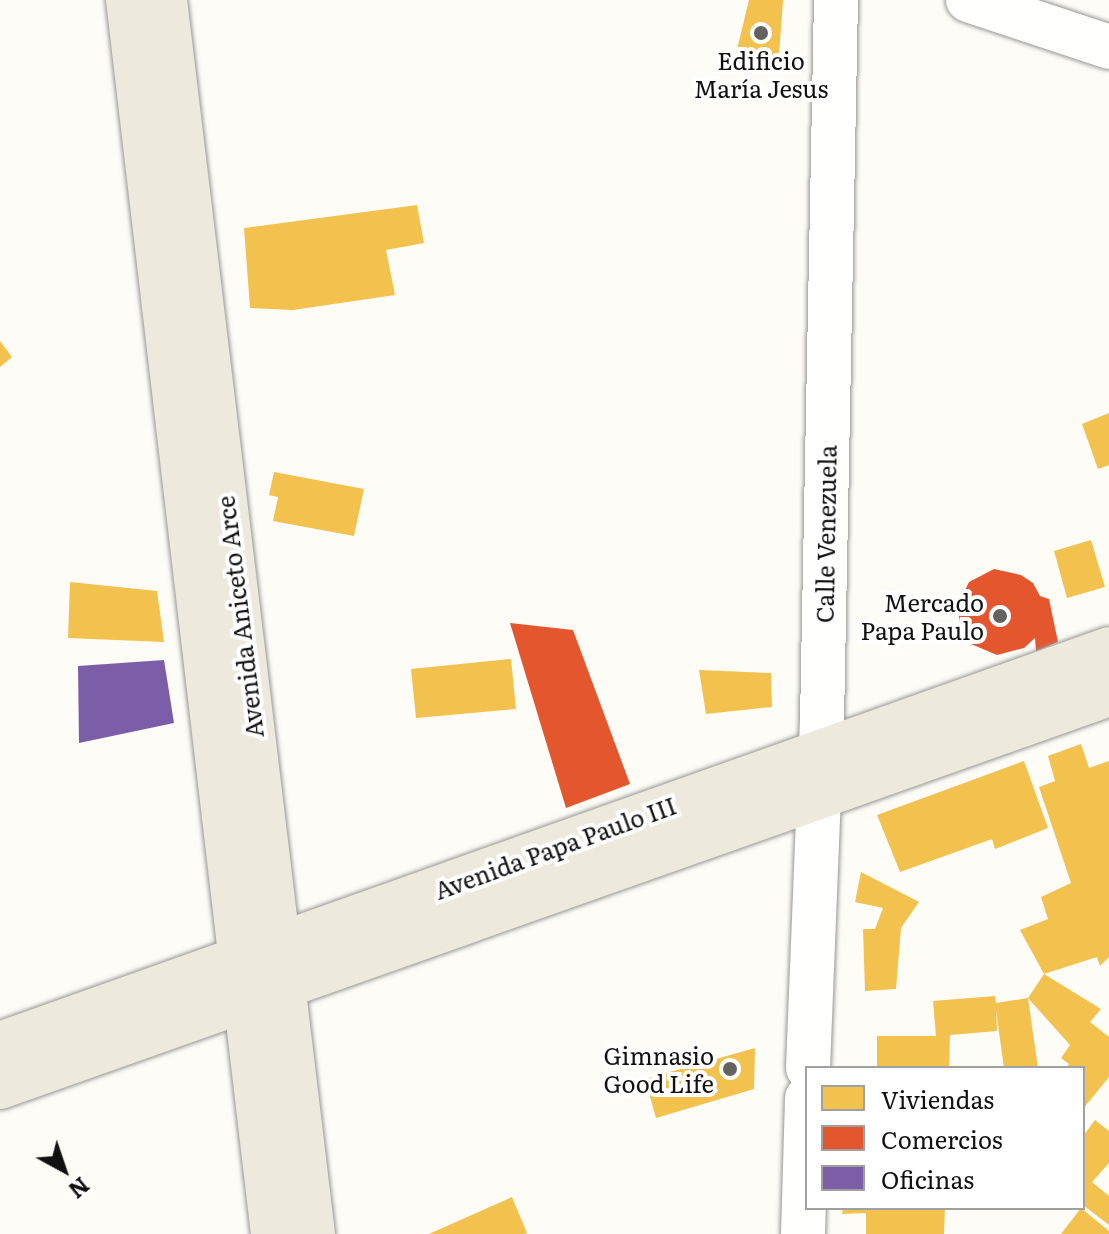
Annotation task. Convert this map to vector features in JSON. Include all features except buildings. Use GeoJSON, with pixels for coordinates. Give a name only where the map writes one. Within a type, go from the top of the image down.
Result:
{"type":"FeatureCollection","features":[{"type":"Feature","properties":{"kind":"main road","name":"Avenida Aniceto Arce"},"geometry":{"type":"LineString","coordinates":[[128,0],[262,973],[313,1234]]}},
{"type":"Feature","properties":{"kind":"main road","name":"Avenida Aniceto Arce"},"geometry":{"type":"LineString","coordinates":[[165,0],[262,973],[273,1234]]}},
{"type":"Feature","properties":{"kind":"main road","name":"Avenida Papa Paulo III"},"geometry":{"type":"LineString","coordinates":[[0,1087],[262,973],[818,753],[1109,649]]}},
{"type":"Feature","properties":{"kind":"main road","name":"Avenida Papa Paulo III"},"geometry":{"type":"LineString","coordinates":[[0,1044],[262,973],[817,799],[1109,694]]}},
{"type":"Feature","properties":{"kind":"street","name":"Calle Venezuela"},"geometry":{"type":"LineString","coordinates":[[808,1066],[836,0]]}},
{"type":"Feature","properties":{"kind":"street"},"geometry":{"type":"LineString","coordinates":[[968,0],[1109,47]]}},
{"type":"Feature","properties":{"kind":"street"},"geometry":{"type":"LineString","coordinates":[[803,1234],[805,1166]]}},
{"type":"Feature","properties":{"kind":"place","name":"Edificio María Jesus"},"geometry":{"type":"Point","coordinates":[761,33]}},
{"type":"Feature","properties":{"kind":"place","name":"Mercado Papa Paulo"},"geometry":{"type":"Point","coordinates":[1000,616]}},
{"type":"Feature","properties":{"kind":"place","name":"Gimnasio Good Life"},"geometry":{"type":"Point","coordinates":[730,1069]}}]}
